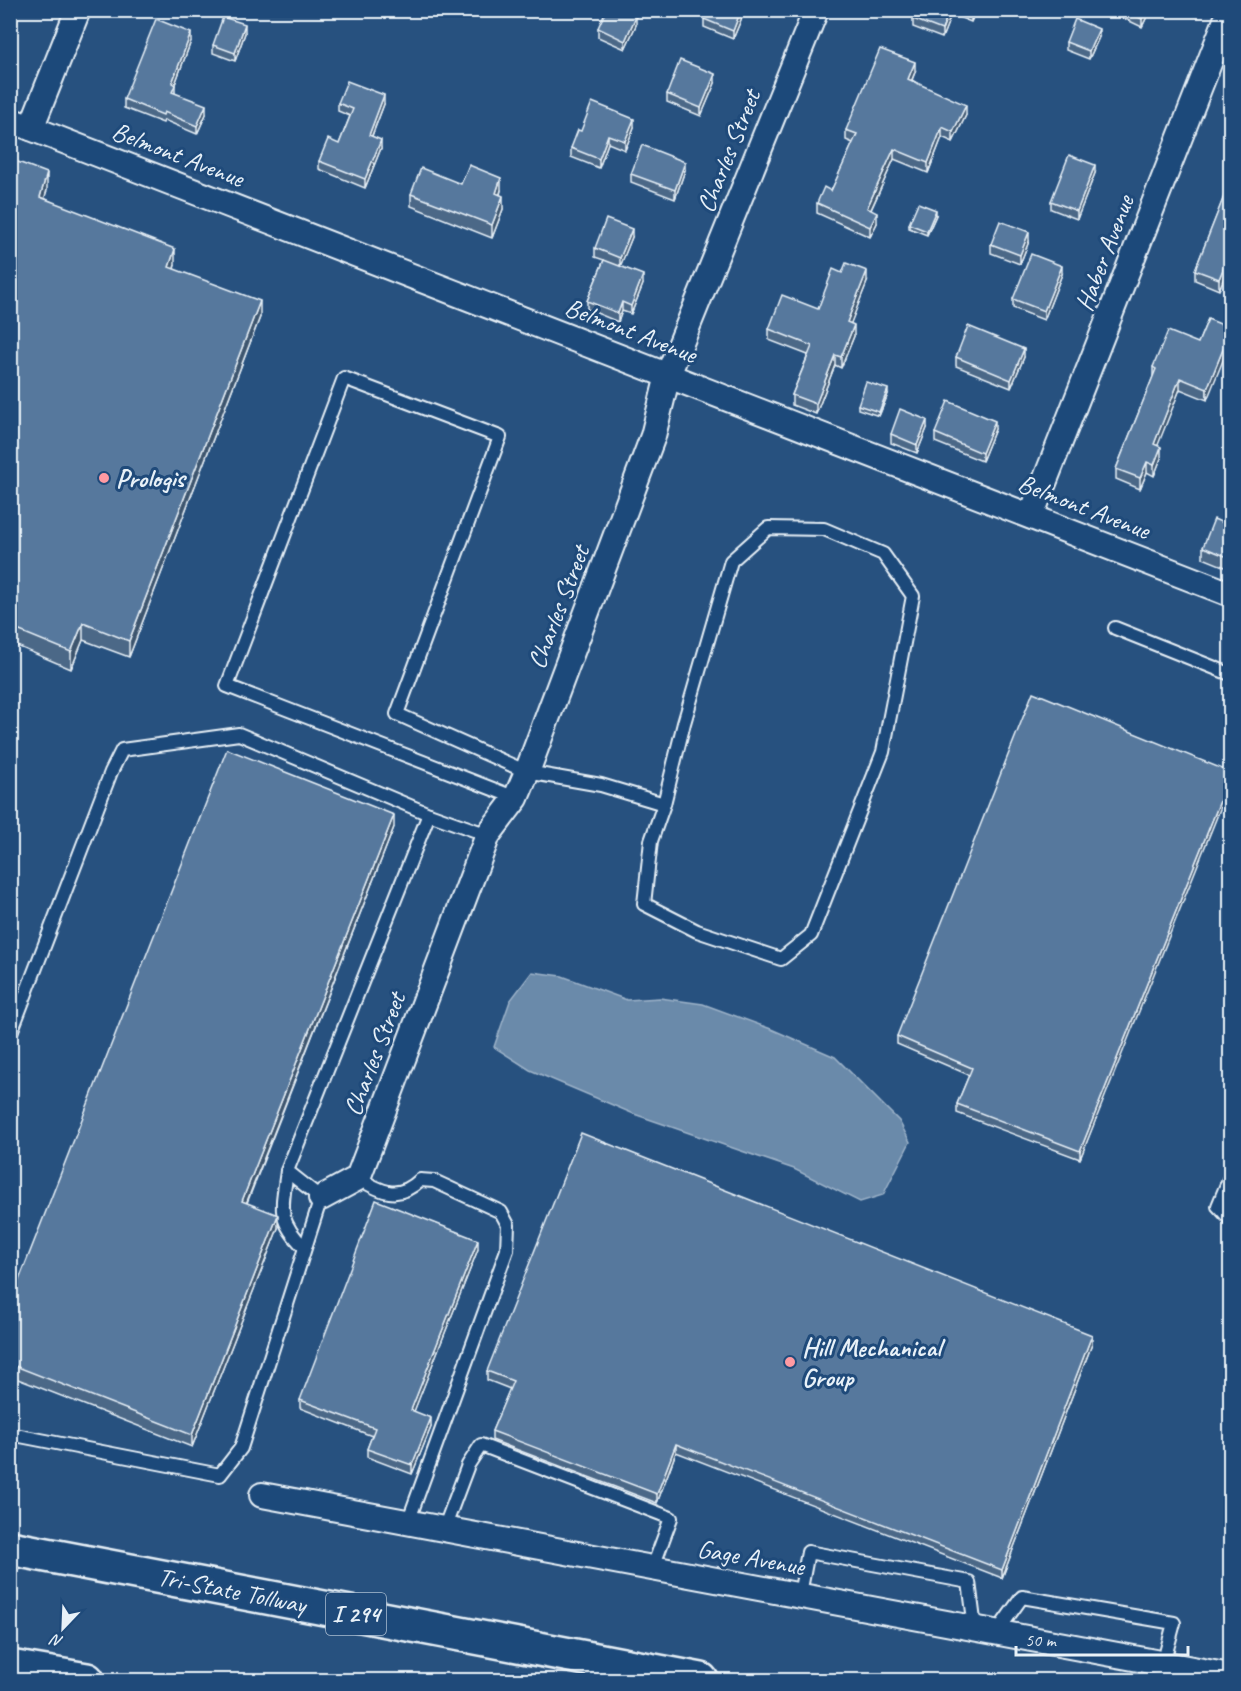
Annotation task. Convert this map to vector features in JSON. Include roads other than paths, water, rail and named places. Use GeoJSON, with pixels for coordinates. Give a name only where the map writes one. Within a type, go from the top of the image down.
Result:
{"type":"FeatureCollection","features":[{"type":"Feature","properties":{"kind":"highway","name":"Tri-State Tollway"},"geometry":{"type":"LineString","coordinates":[[10,1548],[701,1680]]}},
{"type":"Feature","properties":{"kind":"highway"},"geometry":{"type":"LineString","coordinates":[[10,1667],[87,1680]]}},
{"type":"Feature","properties":{"kind":"street"},"geometry":{"type":"LineString","coordinates":[[21,124],[78,10]]}},
{"type":"Feature","properties":{"kind":"street","name":"Charles Street"},"geometry":{"type":"LineString","coordinates":[[358,1178],[488,835],[516,798],[527,772],[653,436],[668,375],[816,10]]}},
{"type":"Feature","properties":{"kind":"street","name":"Haber Avenue"},"geometry":{"type":"LineString","coordinates":[[1031,516],[1230,10]]}},
{"type":"Feature","properties":{"kind":"street","name":"Belmont Avenue"},"geometry":{"type":"LineString","coordinates":[[21,124],[1230,594]]}},
{"type":"Feature","properties":{"kind":"street"},"geometry":{"type":"LineString","coordinates":[[321,1198],[358,1178]]}},
{"type":"Feature","properties":{"kind":"street","name":"Gage Avenue"},"geometry":{"type":"LineString","coordinates":[[262,1495],[1230,1676]]}},
{"type":"Feature","properties":{"kind":"lane"},"geometry":{"type":"LineString","coordinates":[[516,798],[227,686],[344,378],[500,437],[397,714],[527,772],[601,785],[664,804]]}},
{"type":"Feature","properties":{"kind":"lane"},"geometry":{"type":"LineString","coordinates":[[768,528],[824,529],[883,554],[913,596],[886,741],[811,935],[781,959],[697,930],[644,904],[651,841],[664,804],[684,723],[731,561],[768,528]]}},
{"type":"Feature","properties":{"kind":"lane"},"geometry":{"type":"LineString","coordinates":[[1115,628],[1230,674]]}},
{"type":"Feature","properties":{"kind":"lane"},"geometry":{"type":"LineString","coordinates":[[10,1035],[111,772],[122,750],[240,734],[429,814],[488,835]]}},
{"type":"Feature","properties":{"kind":"lane"},"geometry":{"type":"LineString","coordinates":[[304,1247],[283,1221],[282,1204],[287,1171],[429,814]]}},
{"type":"Feature","properties":{"kind":"lane"},"geometry":{"type":"LineString","coordinates":[[10,1434],[220,1475],[241,1448],[321,1198],[287,1171]]}},
{"type":"Feature","properties":{"kind":"lane"},"geometry":{"type":"LineString","coordinates":[[1230,1177],[1218,1206],[1230,1219]]}},
{"type":"Feature","properties":{"kind":"lane"},"geometry":{"type":"LineString","coordinates":[[358,1178],[375,1189],[394,1192],[406,1192],[420,1180],[434,1181],[501,1212],[508,1225],[507,1250],[408,1522]]}},
{"type":"Feature","properties":{"kind":"lane"},"geometry":{"type":"LineString","coordinates":[[444,1529],[468,1465],[481,1445],[671,1518],[653,1568]]}},
{"type":"Feature","properties":{"kind":"lane"},"geometry":{"type":"LineString","coordinates":[[800,1594],[808,1552],[969,1581],[986,1630],[1022,1596],[1174,1623],[1163,1664]]}},
{"type":"Feature","properties":{"kind":"water"},"geometry":{"type":"Polygon","coordinates":[[[532,972],[562,976],[627,1000],[660,998],[703,1004],[771,1029],[835,1057],[899,1121],[910,1142],[883,1195],[860,1202],[794,1169],[634,1114],[530,1070],[494,1047],[510,1001],[532,972]]]}},
{"type":"Feature","properties":{"kind":"place","name":"Prologis"},"geometry":{"type":"Point","coordinates":[104,478]}},
{"type":"Feature","properties":{"kind":"place","name":"Hill Mechanical Group"},"geometry":{"type":"Point","coordinates":[790,1362]}}]}
